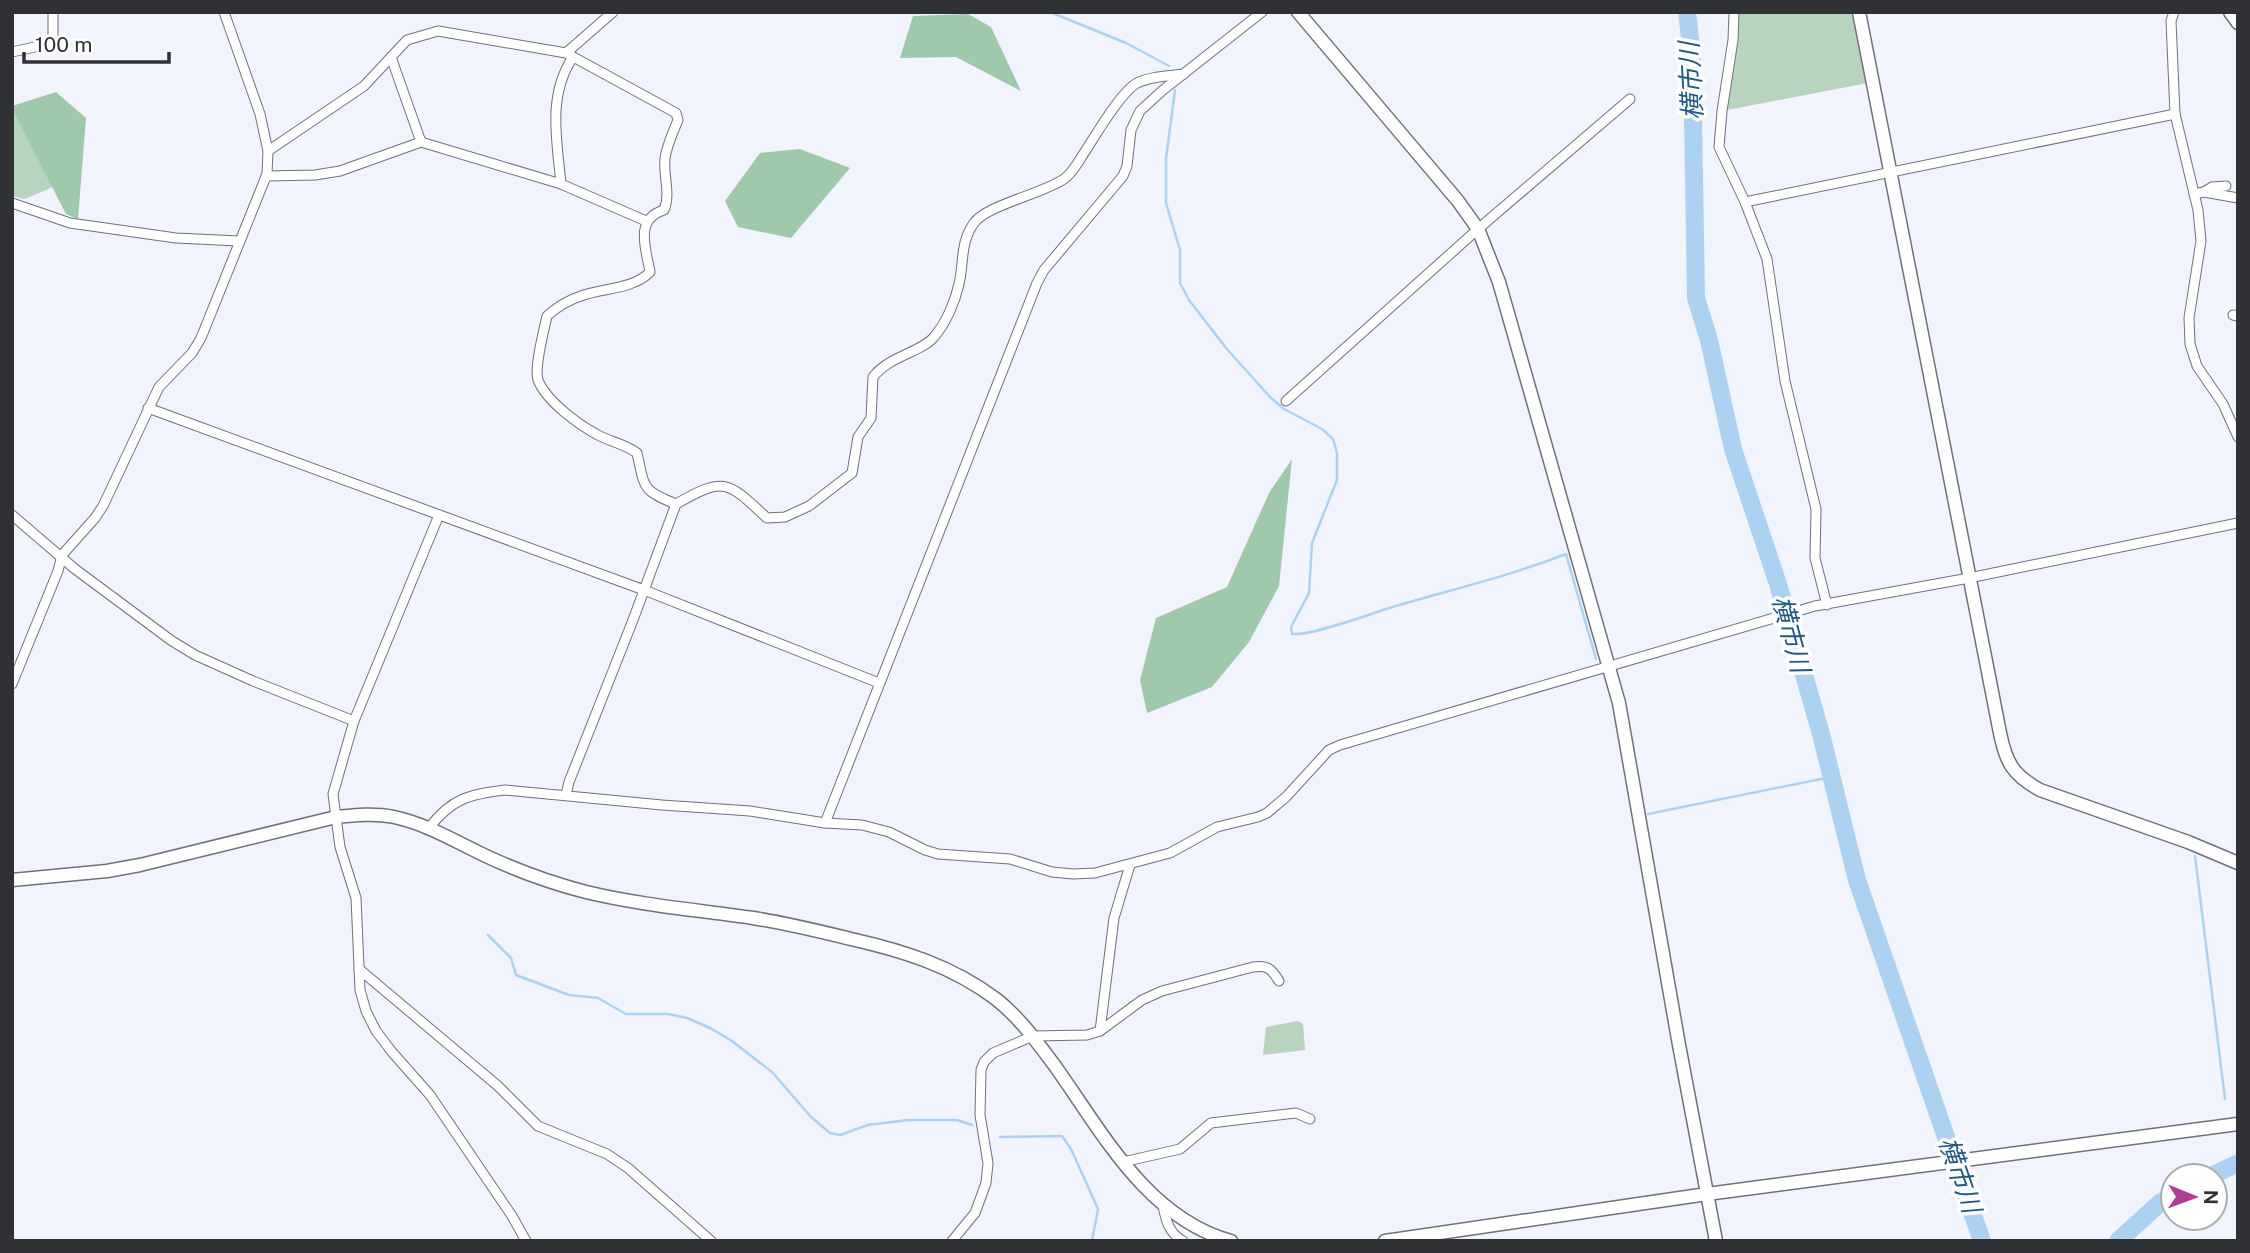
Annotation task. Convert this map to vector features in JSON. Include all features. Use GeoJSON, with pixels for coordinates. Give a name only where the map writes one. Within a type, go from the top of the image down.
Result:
{"type":"FeatureCollection","features":[{"type":"Feature","properties":{"kind":"street"},"geometry":{"type":"LineString","coordinates":[[12,52],[53,43],[53,12]]}},
{"type":"Feature","properties":{"kind":"street"},"geometry":{"type":"LineString","coordinates":[[12,684],[58,571],[61,557],[103,506],[159,387],[192,353],[201,338],[266,176],[268,150],[260,114],[224,12]]}},
{"type":"Feature","properties":{"kind":"street"},"geometry":{"type":"LineString","coordinates":[[561,184],[555,112],[558,89],[569,55],[613,12]]}},
{"type":"Feature","properties":{"kind":"street"},"geometry":{"type":"LineString","coordinates":[[825,823],[1044,270],[1123,176],[1127,166],[1131,130],[1140,111],[1262,12]]}},
{"type":"Feature","properties":{"kind":"street"},"geometry":{"type":"LineString","coordinates":[[1298,12],[1458,201],[1478,229],[1499,282],[1619,704],[1716,1241]]}},
{"type":"Feature","properties":{"kind":"street"},"geometry":{"type":"LineString","coordinates":[[1734,12],[1719,147],[1745,202],[1767,259],[1785,381],[1816,509],[1815,558],[1827,605]]}},
{"type":"Feature","properties":{"kind":"street"},"geometry":{"type":"LineString","coordinates":[[1859,12],[2003,750],[2008,762],[2025,782],[2040,790],[2188,842],[2238,863]]}},
{"type":"Feature","properties":{"kind":"street"},"geometry":{"type":"LineString","coordinates":[[2174,12],[2171,21],[2175,114],[2199,193],[2201,241],[2189,318],[2190,344],[2197,366],[2223,404],[2238,437]]}},
{"type":"Feature","properties":{"kind":"street"},"geometry":{"type":"LineString","coordinates":[[2230,12],[2238,23]]}},
{"type":"Feature","properties":{"kind":"street"},"geometry":{"type":"LineString","coordinates":[[268,150],[364,86],[407,40],[438,32],[569,55],[670,109],[678,116],[665,159],[668,197],[664,210],[655,212],[646,221],[644,234],[650,272],[643,280],[579,296],[547,316],[538,376],[548,396],[575,421],[599,436],[628,446],[637,453],[645,486],[653,495],[676,504]]}},
{"type":"Feature","properties":{"kind":"street"},"geometry":{"type":"LineString","coordinates":[[391,57],[421,142]]}},
{"type":"Feature","properties":{"kind":"street"},"geometry":{"type":"LineString","coordinates":[[566,794],[676,504],[706,488],[725,485],[736,489],[767,518],[785,517],[809,506],[852,473],[858,437],[871,418],[873,377],[886,365],[931,341],[937,334],[959,285],[964,239],[976,220],[1051,187],[1067,177],[1124,95],[1136,84],[1147,79],[1184,74]]}},
{"type":"Feature","properties":{"kind":"street"},"geometry":{"type":"LineString","coordinates":[[1286,401],[1478,229],[1630,99]]}},
{"type":"Feature","properties":{"kind":"street"},"geometry":{"type":"LineString","coordinates":[[1745,202],[2175,114]]}},
{"type":"Feature","properties":{"kind":"street"},"geometry":{"type":"LineString","coordinates":[[266,176],[315,175],[340,171],[421,142],[561,184],[646,221]]}},
{"type":"Feature","properties":{"kind":"street"},"geometry":{"type":"LineString","coordinates":[[2199,193],[2212,187],[2226,186]]}},
{"type":"Feature","properties":{"kind":"street"},"geometry":{"type":"LineString","coordinates":[[2199,193],[2238,198]]}},
{"type":"Feature","properties":{"kind":"street"},"geometry":{"type":"LineString","coordinates":[[12,203],[82,225],[176,238],[239,241]]}},
{"type":"Feature","properties":{"kind":"street"},"geometry":{"type":"LineString","coordinates":[[148,408],[644,590],[879,683]]}},
{"type":"Feature","properties":{"kind":"street"},"geometry":{"type":"LineString","coordinates":[[12,515],[61,557],[195,655],[354,721]]}},
{"type":"Feature","properties":{"kind":"street"},"geometry":{"type":"LineString","coordinates":[[439,515],[354,721],[333,794],[340,847],[356,898],[359,990],[366,1011],[376,1031],[430,1095],[526,1241]]}},
{"type":"Feature","properties":{"kind":"street"},"geometry":{"type":"LineString","coordinates":[[429,828],[441,812],[454,803],[482,793],[505,790],[566,794],[662,805],[750,811],[878,828],[938,854],[1010,859],[1052,872],[1095,873],[1170,853],[1217,827],[1267,813],[1286,797],[1329,750],[1340,745],[1815,606],[1969,578],[2238,523]]}},
{"type":"Feature","properties":{"kind":"street"},"geometry":{"type":"LineString","coordinates":[[12,880],[107,871],[140,865],[336,817],[392,816],[429,828],[533,876],[587,892],[793,925],[909,953],[967,979],[997,1000],[1033,1036],[1123,1162],[1163,1206],[1196,1228],[1231,1241]]}},
{"type":"Feature","properties":{"kind":"street"},"geometry":{"type":"LineString","coordinates":[[1100,1031],[1114,918],[1130,865]]}},
{"type":"Feature","properties":{"kind":"street"},"geometry":{"type":"LineString","coordinates":[[952,1241],[975,1213],[986,1183],[988,1163],[980,1115],[981,1070],[984,1062],[993,1053],[1033,1036],[1087,1035],[1100,1031],[1142,1000],[1186,984],[1264,965],[1272,970],[1279,981]]}},
{"type":"Feature","properties":{"kind":"street"},"geometry":{"type":"LineString","coordinates":[[359,969],[498,1087],[538,1126],[607,1154],[628,1168],[711,1241]]}},
{"type":"Feature","properties":{"kind":"street"},"geometry":{"type":"LineString","coordinates":[[1123,1162],[1180,1149],[1211,1123],[1296,1113],[1310,1119]]}},
{"type":"Feature","properties":{"kind":"street"},"geometry":{"type":"LineString","coordinates":[[1385,1241],[1707,1194],[2238,1124]]}},
{"type":"Feature","properties":{"kind":"street"},"geometry":{"type":"LineString","coordinates":[[1163,1206],[1166,1223],[1175,1236],[1184,1241]]}},
{"type":"Feature","properties":{"kind":"green space"},"geometry":{"type":"Polygon","coordinates":[[[1734,12],[1859,12],[1873,82],[1722,111],[1734,12]]]}},
{"type":"Feature","properties":{"kind":"green space"},"geometry":{"type":"Polygon","coordinates":[[[968,14],[991,27],[1021,91],[956,57],[900,58],[913,16],[968,14]]]}},
{"type":"Feature","properties":{"kind":"green space"},"geometry":{"type":"Polygon","coordinates":[[[56,92],[86,118],[78,219],[66,214],[12,109],[12,106],[56,92]]]}},
{"type":"Feature","properties":{"kind":"green space"},"geometry":{"type":"Polygon","coordinates":[[[12,109],[53,187],[25,199],[12,196],[12,109]]]}},
{"type":"Feature","properties":{"kind":"green space"},"geometry":{"type":"Polygon","coordinates":[[[800,149],[850,168],[791,238],[738,227],[725,201],[760,153],[800,149]]]}},
{"type":"Feature","properties":{"kind":"green space"},"geometry":{"type":"Polygon","coordinates":[[[1292,459],[1279,586],[1249,642],[1212,687],[1147,713],[1140,680],[1156,618],[1227,587],[1269,493],[1292,459]]]}},
{"type":"Feature","properties":{"kind":"green space"},"geometry":{"type":"Polygon","coordinates":[[[1298,1021],[1303,1024],[1305,1050],[1263,1055],[1266,1027],[1298,1021]]]}},
{"type":"Feature","properties":{"kind":"waterway"},"geometry":{"type":"LineString","coordinates":[[1050,12],[1126,43],[1169,66]]}},
{"type":"Feature","properties":{"kind":"waterway","name":"横市川"},"geometry":{"type":"LineString","coordinates":[[1687,12],[1692,56],[1696,298],[1709,340],[1733,449],[1778,584],[1821,734],[1857,880],[1982,1241]]}},
{"type":"Feature","properties":{"kind":"waterway"},"geometry":{"type":"LineString","coordinates":[[1175,90],[1166,159],[1166,203],[1180,250],[1180,283],[1189,300],[1226,348],[1270,397],[1284,409],[1322,429],[1333,439],[1337,453],[1337,480],[1312,543],[1309,593],[1291,627],[1292,634],[1338,625],[1566,554],[1596,659]]}},
{"type":"Feature","properties":{"kind":"waterway"},"geometry":{"type":"LineString","coordinates":[[1648,814],[1831,777]]}},
{"type":"Feature","properties":{"kind":"waterway"},"geometry":{"type":"LineString","coordinates":[[2195,856],[2225,1099]]}},
{"type":"Feature","properties":{"kind":"waterway"},"geometry":{"type":"LineString","coordinates":[[488,935],[511,958],[516,975],[569,995],[598,998],[626,1014],[668,1014],[687,1018],[710,1028],[732,1041],[772,1072],[811,1117],[830,1133],[840,1135],[868,1125],[908,1120],[957,1120],[972,1125]]}},
{"type":"Feature","properties":{"kind":"waterway"},"geometry":{"type":"LineString","coordinates":[[1000,1137],[1062,1136],[1071,1149],[1098,1209],[1092,1241]]}},
{"type":"Feature","properties":{"kind":"waterway"},"geometry":{"type":"LineString","coordinates":[[2229,1167],[2238,1163]]}},
{"type":"Feature","properties":{"kind":"waterway"},"geometry":{"type":"LineString","coordinates":[[2118,1241],[2159,1204]]}}]}
